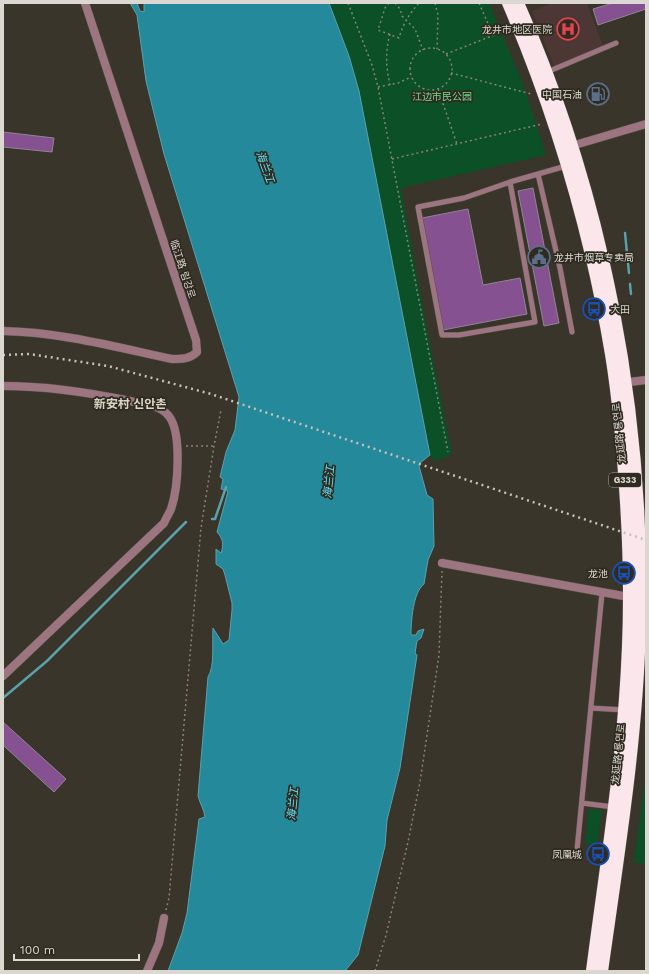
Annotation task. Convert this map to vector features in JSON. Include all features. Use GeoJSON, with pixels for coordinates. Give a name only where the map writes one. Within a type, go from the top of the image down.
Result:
{"type":"FeatureCollection","features":[{"type":"Feature","properties":{"kind":"highway","name":"龙延路 룡연로"},"geometry":{"type":"LineString","coordinates":[[508,3],[546,102],[567,147]]}},
{"type":"Feature","properties":{"kind":"highway","name":"龙延路 룡연로"},"geometry":{"type":"LineString","coordinates":[[518,3],[533,37],[546,73],[572,164],[579,210],[601,303],[611,357],[620,383],[634,463],[640,538],[638,645],[634,724],[626,799],[602,971]]}},
{"type":"Feature","properties":{"kind":"highway","name":"龙延路 룡연로"},"geometry":{"type":"LineString","coordinates":[[592,971],[624,710],[638,645],[629,597],[628,534],[620,383]]}},
{"type":"Feature","properties":{"kind":"street","name":"临江路 림강로"},"geometry":{"type":"LineString","coordinates":[[3,331],[28,331],[65,336],[172,359],[184,359],[193,356],[197,352],[198,348],[85,3]]}},
{"type":"Feature","properties":{"kind":"street"},"geometry":{"type":"LineString","coordinates":[[567,147],[646,124]]}},
{"type":"Feature","properties":{"kind":"street"},"geometry":{"type":"LineString","coordinates":[[620,383],[646,380]]}},
{"type":"Feature","properties":{"kind":"street"},"geometry":{"type":"LineString","coordinates":[[3,386],[66,389],[99,394],[153,406],[169,415],[177,435],[178,446],[175,492],[171,509],[164,523],[3,676]]}},
{"type":"Feature","properties":{"kind":"street"},"geometry":{"type":"LineString","coordinates":[[442,563],[629,597]]}},
{"type":"Feature","properties":{"kind":"street"},"geometry":{"type":"LineString","coordinates":[[147,971],[155,954],[164,918]]}},
{"type":"Feature","properties":{"kind":"lane"},"geometry":{"type":"LineString","coordinates":[[546,73],[616,44]]}},
{"type":"Feature","properties":{"kind":"lane"},"geometry":{"type":"LineString","coordinates":[[510,182],[535,322],[459,335],[442,335],[418,207],[464,198],[510,182],[572,164]]}},
{"type":"Feature","properties":{"kind":"lane"},"geometry":{"type":"LineString","coordinates":[[538,174],[560,268],[572,332]]}},
{"type":"Feature","properties":{"kind":"lane"},"geometry":{"type":"LineString","coordinates":[[577,850],[602,592]]}},
{"type":"Feature","properties":{"kind":"lane"},"geometry":{"type":"LineString","coordinates":[[591,708],[624,710]]}},
{"type":"Feature","properties":{"kind":"lane"},"geometry":{"type":"LineString","coordinates":[[582,803],[613,807]]}},
{"type":"Feature","properties":{"kind":"path"},"geometry":{"type":"LineString","coordinates":[[348,3],[372,65],[378,87],[448,452]]}},
{"type":"Feature","properties":{"kind":"path"},"geometry":{"type":"LineString","coordinates":[[389,3],[385,8],[378,30],[399,38],[406,19],[419,3]]}},
{"type":"Feature","properties":{"kind":"path"},"geometry":{"type":"LineString","coordinates":[[395,3],[400,9],[402,16],[417,32],[423,50]]}},
{"type":"Feature","properties":{"kind":"path"},"geometry":{"type":"LineString","coordinates":[[435,3],[438,15],[437,49]]}},
{"type":"Feature","properties":{"kind":"path"},"geometry":{"type":"LineString","coordinates":[[479,3],[493,35]]}},
{"type":"Feature","properties":{"kind":"path"},"geometry":{"type":"LineString","coordinates":[[446,54],[507,30]]}},
{"type":"Feature","properties":{"kind":"path"},"geometry":{"type":"LineString","coordinates":[[390,34],[386,47],[386,58],[390,85]]}},
{"type":"Feature","properties":{"kind":"path"},"geometry":{"type":"LineString","coordinates":[[430,48],[437,49],[446,54],[451,63],[452,73],[447,83],[438,89],[428,90],[421,88],[415,83],[412,77],[410,70],[411,64],[414,58],[423,50],[430,48]]}},
{"type":"Feature","properties":{"kind":"path"},"geometry":{"type":"LineString","coordinates":[[452,73],[531,94]]}},
{"type":"Feature","properties":{"kind":"path"},"geometry":{"type":"LineString","coordinates":[[378,87],[398,83],[412,77]]}},
{"type":"Feature","properties":{"kind":"path"},"geometry":{"type":"LineString","coordinates":[[438,89],[457,144]]}},
{"type":"Feature","properties":{"kind":"path"},"geometry":{"type":"LineString","coordinates":[[392,159],[542,124]]}},
{"type":"Feature","properties":{"kind":"path"},"geometry":{"type":"LineString","coordinates":[[164,918],[169,898],[201,528],[214,446],[222,410]]}},
{"type":"Feature","properties":{"kind":"path"},"geometry":{"type":"LineString","coordinates":[[178,446],[214,446]]}},
{"type":"Feature","properties":{"kind":"path"},"geometry":{"type":"LineString","coordinates":[[375,971],[386,935],[405,856],[420,782],[439,655],[442,563]]}},
{"type":"Feature","properties":{"kind":"shaded area","name":"龙井市地区医院"},"geometry":{"type":"Polygon","coordinates":[[[553,3],[587,3],[603,46],[554,66],[532,11],[553,3]]]}},
{"type":"Feature","properties":{"kind":"green space","name":"江边市民公园"},"geometry":{"type":"Polygon","coordinates":[[[329,3],[489,3],[523,84],[546,155],[401,188],[429,340],[452,453],[447,457],[434,461],[430,455],[359,91],[349,56],[329,3]]]}},
{"type":"Feature","properties":{"kind":"green space"},"geometry":{"type":"Polygon","coordinates":[[[646,772],[646,865],[634,862],[646,772]]]}},
{"type":"Feature","properties":{"kind":"green space"},"geometry":{"type":"Polygon","coordinates":[[[589,809],[602,810],[597,845],[585,844],[589,809]]]}},
{"type":"Feature","properties":{"kind":"water","name":"海兰江"},"geometry":{"type":"Polygon","coordinates":[[[130,3],[137,3],[140,11],[144,12],[144,3],[329,3],[349,56],[359,91],[430,455],[420,463],[419,466],[427,495],[433,499],[434,546],[428,560],[424,584],[417,594],[413,608],[411,635],[416,635],[418,631],[424,629],[421,638],[417,641],[415,653],[417,655],[400,768],[387,820],[385,846],[358,955],[345,971],[168,971],[182,933],[187,913],[199,819],[205,817],[198,796],[208,677],[212,667],[213,628],[223,644],[229,640],[232,603],[223,569],[216,564],[216,549],[221,553],[222,542],[221,537],[217,532],[228,491],[221,489],[223,479],[220,477],[226,452],[235,430],[239,397],[164,154],[146,81],[137,15],[130,3]]]}},
{"type":"Feature","properties":{"kind":"building"},"geometry":{"type":"Polygon","coordinates":[[[613,3],[646,3],[646,9],[598,25],[593,9],[613,3]]]}},
{"type":"Feature","properties":{"kind":"building"},"geometry":{"type":"Polygon","coordinates":[[[3,132],[54,138],[52,152],[3,147],[3,132]]]}},
{"type":"Feature","properties":{"kind":"building","name":"龙井市烟草专卖局"},"geometry":{"type":"Polygon","coordinates":[[[533,188],[559,323],[544,326],[518,191],[533,188]]]}},
{"type":"Feature","properties":{"kind":"building"},"geometry":{"type":"Polygon","coordinates":[[[468,209],[483,285],[520,278],[527,314],[443,330],[422,218],[468,209]]]}},
{"type":"Feature","properties":{"kind":"building"},"geometry":{"type":"Polygon","coordinates":[[[3,722],[66,779],[54,792],[3,745],[3,722]]]}},
{"type":"Feature","properties":{"kind":"waterway"},"geometry":{"type":"LineString","coordinates":[[625,233],[629,273]]}},
{"type":"Feature","properties":{"kind":"waterway"},"geometry":{"type":"LineString","coordinates":[[630,284],[631,294]]}},
{"type":"Feature","properties":{"kind":"waterway"},"geometry":{"type":"LineString","coordinates":[[212,519],[215,519],[226,487]]}},
{"type":"Feature","properties":{"kind":"waterway"},"geometry":{"type":"LineString","coordinates":[[3,698],[47,661],[186,522]]}},
{"type":"Feature","properties":{"kind":"railway"},"geometry":{"type":"LineString","coordinates":[[3,355],[29,354],[108,366],[211,394],[646,540]]}},
{"type":"Feature","properties":{"kind":"place","name":"龙井市地区医院"},"geometry":{"type":"Point","coordinates":[568,29]}},
{"type":"Feature","properties":{"kind":"place","name":"中国石油"},"geometry":{"type":"Point","coordinates":[598,94]}},
{"type":"Feature","properties":{"kind":"place","name":"龙井市烟草专卖局"},"geometry":{"type":"Point","coordinates":[539,257]}},
{"type":"Feature","properties":{"kind":"place","name":"大田"},"geometry":{"type":"Point","coordinates":[594,309]}},
{"type":"Feature","properties":{"kind":"place","name":"龙池"},"geometry":{"type":"Point","coordinates":[624,573]}},
{"type":"Feature","properties":{"kind":"place","name":"凤凰城"},"geometry":{"type":"Point","coordinates":[598,854]}},
{"type":"Feature","properties":{"kind":"district","name":"新安村 신안촌"},"geometry":{"type":"Point","coordinates":[130,404]}}]}
